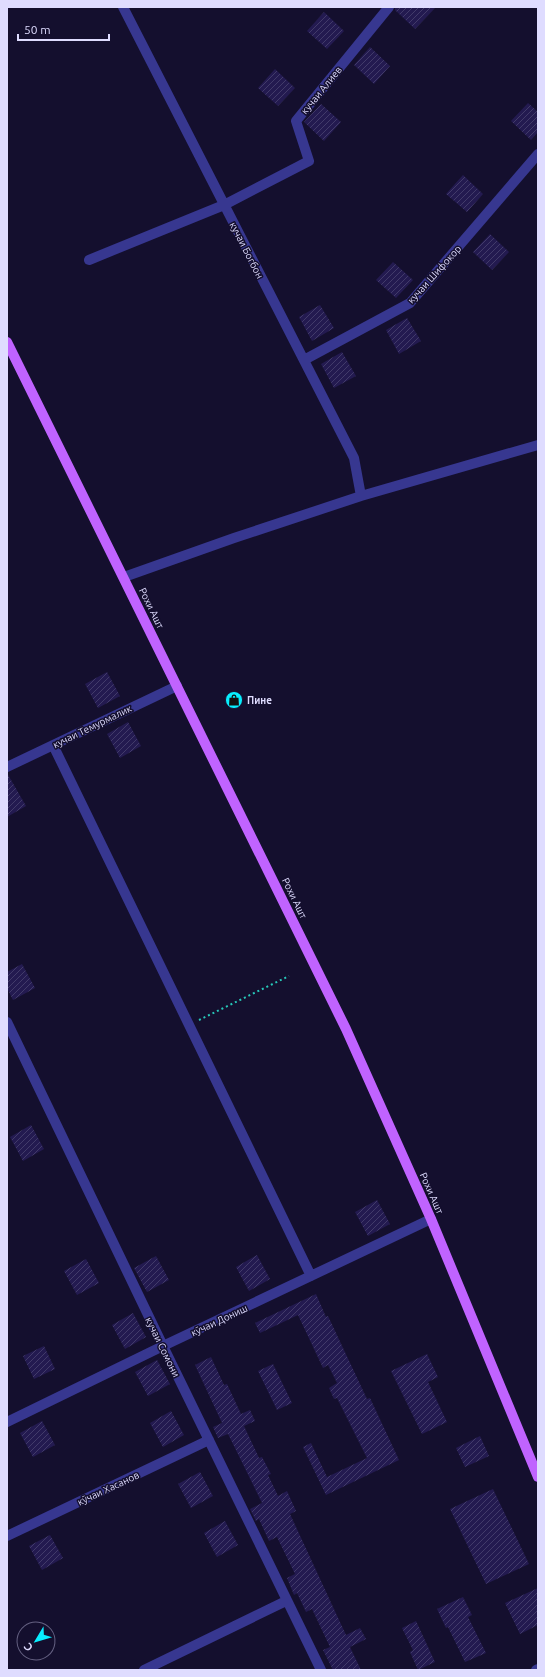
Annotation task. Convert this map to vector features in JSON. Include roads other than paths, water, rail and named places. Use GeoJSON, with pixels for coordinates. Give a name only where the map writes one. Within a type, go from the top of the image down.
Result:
{"type":"FeatureCollection","features":[{"type":"Feature","properties":{"kind":"main road","name":"Рохи Ашт"},"geometry":{"type":"LineString","coordinates":[[7,342],[346,1029],[431,1219],[538,1477]]}},
{"type":"Feature","properties":{"kind":"street","name":"кучаи Богбон"},"geometry":{"type":"LineString","coordinates":[[123,7],[354,458],[361,496]]}},
{"type":"Feature","properties":{"kind":"street","name":"кучаи Алиев"},"geometry":{"type":"LineString","coordinates":[[224,205],[309,161],[296,121],[388,7]]}},
{"type":"Feature","properties":{"kind":"street","name":"кучаи Шифокор"},"geometry":{"type":"LineString","coordinates":[[304,360],[410,303],[538,154]]}},
{"type":"Feature","properties":{"kind":"street"},"geometry":{"type":"LineString","coordinates":[[89,260],[224,205]]}},
{"type":"Feature","properties":{"kind":"street"},"geometry":{"type":"LineString","coordinates":[[124,578],[234,538],[361,496],[538,445]]}},
{"type":"Feature","properties":{"kind":"street","name":"кучаи Темурмалик"},"geometry":{"type":"LineString","coordinates":[[7,767],[177,686]]}},
{"type":"Feature","properties":{"kind":"street"},"geometry":{"type":"LineString","coordinates":[[53,745],[311,1276]]}},
{"type":"Feature","properties":{"kind":"street","name":"кучаи Сомони"},"geometry":{"type":"LineString","coordinates":[[7,1022],[286,1601],[321,1670]]}},
{"type":"Feature","properties":{"kind":"street","name":"кӯчаи Дониш"},"geometry":{"type":"LineString","coordinates":[[7,1422],[431,1219]]}},
{"type":"Feature","properties":{"kind":"street","name":"кӯчаи Хасанов"},"geometry":{"type":"LineString","coordinates":[[7,1536],[209,1440]]}},
{"type":"Feature","properties":{"kind":"street"},"geometry":{"type":"LineString","coordinates":[[144,1670],[286,1601]]}},
{"type":"Feature","properties":{"kind":"place","name":"Пине"},"geometry":{"type":"Point","coordinates":[234,700]}}]}
